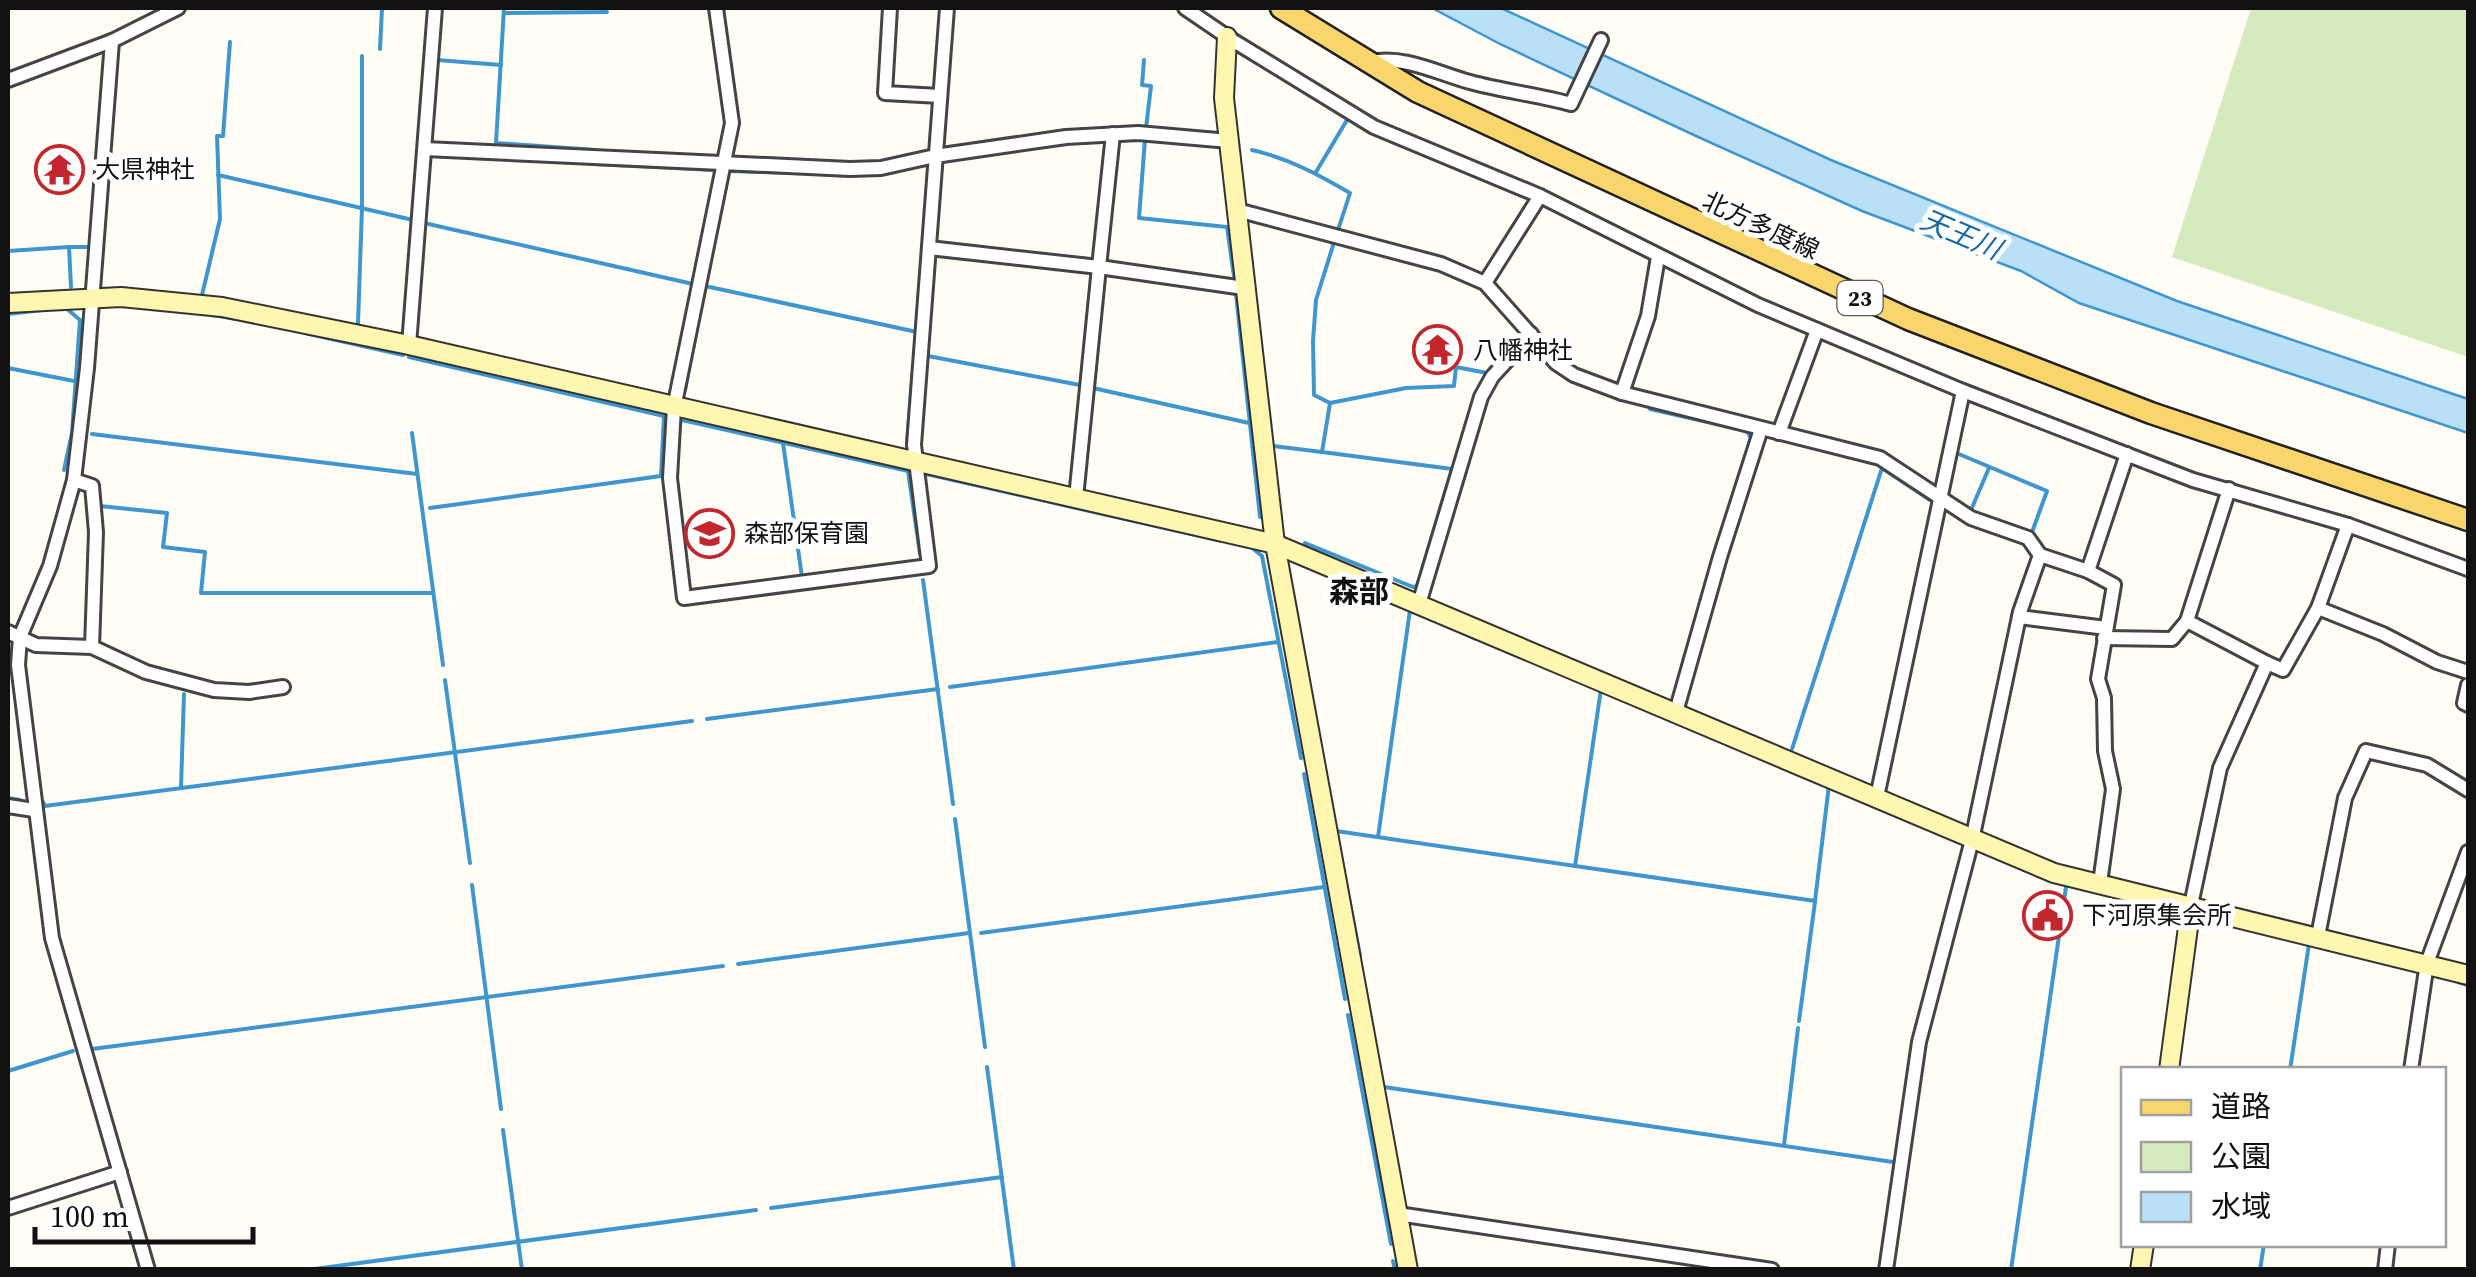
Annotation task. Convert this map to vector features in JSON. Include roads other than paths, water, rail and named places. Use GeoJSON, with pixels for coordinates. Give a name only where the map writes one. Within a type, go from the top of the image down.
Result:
{"type":"FeatureCollection","features":[{"type":"Feature","properties":{"kind":"main road","name":"北方多度線"},"geometry":{"type":"LineString","coordinates":[[1281,8],[1418,92],[1908,319],[2151,413],[2468,520]]}},
{"type":"Feature","properties":{"kind":"street"},"geometry":{"type":"LineString","coordinates":[[8,80],[112,41],[178,8]]}},
{"type":"Feature","properties":{"kind":"street"},"geometry":{"type":"LineString","coordinates":[[408,344],[435,8]]}},
{"type":"Feature","properties":{"kind":"street"},"geometry":{"type":"LineString","coordinates":[[716,8],[732,123],[674,408],[670,478],[684,598],[929,566],[916,461],[946,8]]}},
{"type":"Feature","properties":{"kind":"street"},"geometry":{"type":"LineString","coordinates":[[890,8],[885,92],[940,96]]}},
{"type":"Feature","properties":{"kind":"street"},"geometry":{"type":"LineString","coordinates":[[1185,8],[1374,127],[1540,196],[1658,257],[1816,330],[2127,454],[2229,490],[2348,524],[2468,569]]}},
{"type":"Feature","properties":{"kind":"street"},"geometry":{"type":"LineString","coordinates":[[1227,37],[1224,98],[1275,544],[1408,1270]]}},
{"type":"Feature","properties":{"kind":"street"},"geometry":{"type":"LineString","coordinates":[[1371,62],[1411,64],[1473,83],[1571,104],[1601,40]]}},
{"type":"Feature","properties":{"kind":"street"},"geometry":{"type":"LineString","coordinates":[[112,41],[87,368],[74,480],[50,566],[14,634],[52,938],[148,1270]]}},
{"type":"Feature","properties":{"kind":"street"},"geometry":{"type":"LineString","coordinates":[[425,149],[850,170],[1066,137],[1114,134],[1229,141]]}},
{"type":"Feature","properties":{"kind":"street"},"geometry":{"type":"LineString","coordinates":[[1076,498],[1114,134]]}},
{"type":"Feature","properties":{"kind":"street"},"geometry":{"type":"LineString","coordinates":[[1485,283],[1540,196]]}},
{"type":"Feature","properties":{"kind":"street"},"geometry":{"type":"LineString","coordinates":[[1237,210],[1441,264],[1485,283],[1556,362],[1574,376],[1622,394],[1880,458],[1972,518],[2028,538],[2040,555],[2088,571],[2114,585],[2098,679],[2104,698],[2105,751],[2113,790],[2100,883]]}},
{"type":"Feature","properties":{"kind":"street"},"geometry":{"type":"LineString","coordinates":[[929,248],[1244,288]]}},
{"type":"Feature","properties":{"kind":"street"},"geometry":{"type":"LineString","coordinates":[[1622,394],[1648,316],[1658,257]]}},
{"type":"Feature","properties":{"kind":"street"},"geometry":{"type":"LineString","coordinates":[[8,303],[91,297],[222,307],[408,344],[1275,544],[2054,873],[2468,975]]}},
{"type":"Feature","properties":{"kind":"street"},"geometry":{"type":"LineString","coordinates":[[1779,433],[1816,330]]}},
{"type":"Feature","properties":{"kind":"street"},"geometry":{"type":"LineString","coordinates":[[1419,604],[1481,397],[1492,376],[1532,334]]}},
{"type":"Feature","properties":{"kind":"street"},"geometry":{"type":"LineString","coordinates":[[1877,797],[1964,390]]}},
{"type":"Feature","properties":{"kind":"street"},"geometry":{"type":"LineString","coordinates":[[1676,712],[1761,429]]}},
{"type":"Feature","properties":{"kind":"street"},"geometry":{"type":"LineString","coordinates":[[2088,571],[2127,454]]}},
{"type":"Feature","properties":{"kind":"street"},"geometry":{"type":"LineString","coordinates":[[74,480],[92,486],[96,532],[92,647]]}},
{"type":"Feature","properties":{"kind":"street"},"geometry":{"type":"LineString","coordinates":[[2019,617],[2105,633],[2172,640],[2186,621],[2229,490]]}},
{"type":"Feature","properties":{"kind":"street"},"geometry":{"type":"LineString","coordinates":[[2186,621],[2284,670],[2318,608],[2348,524]]}},
{"type":"Feature","properties":{"kind":"street"},"geometry":{"type":"LineString","coordinates":[[1886,1270],[1920,1042],[1972,840],[2019,617],[2040,555]]}},
{"type":"Feature","properties":{"kind":"street"},"geometry":{"type":"LineString","coordinates":[[2318,608],[2468,672]]}},
{"type":"Feature","properties":{"kind":"street"},"geometry":{"type":"LineString","coordinates":[[14,634],[36,644],[92,647],[146,672],[214,690],[249,692],[283,687]]}},
{"type":"Feature","properties":{"kind":"street"},"geometry":{"type":"LineString","coordinates":[[2169,1067],[2191,905],[2220,768],[2267,663]]}},
{"type":"Feature","properties":{"kind":"street"},"geometry":{"type":"LineString","coordinates":[[2468,685],[2464,703],[2468,705]]}},
{"type":"Feature","properties":{"kind":"street"},"geometry":{"type":"LineString","coordinates":[[2318,936],[2345,798],[2366,751],[2427,765],[2468,790]]}},
{"type":"Feature","properties":{"kind":"street"},"geometry":{"type":"LineString","coordinates":[[8,806],[34,810]]}},
{"type":"Feature","properties":{"kind":"street"},"geometry":{"type":"LineString","coordinates":[[2411,1067],[2427,963],[2468,852]]}},
{"type":"Feature","properties":{"kind":"street"},"geometry":{"type":"LineString","coordinates":[[8,1208],[120,1172]]}},
{"type":"Feature","properties":{"kind":"street"},"geometry":{"type":"LineString","coordinates":[[1398,1214],[1772,1270]]}},
{"type":"Feature","properties":{"kind":"water","name":"天王川"},"geometry":{"type":"Polygon","coordinates":[[[1432,8],[1501,8],[1831,160],[2177,301],[2468,399],[2468,433],[2079,303],[2021,271],[1862,211],[1696,136],[1432,8]]]}},
{"type":"Feature","properties":{"kind":"waterway"},"geometry":{"type":"LineString","coordinates":[[380,49],[382,8]]}},
{"type":"Feature","properties":{"kind":"waterway"},"geometry":{"type":"LineString","coordinates":[[504,8],[496,143],[595,150]]}},
{"type":"Feature","properties":{"kind":"waterway"},"geometry":{"type":"LineString","coordinates":[[504,13],[607,12]]}},
{"type":"Feature","properties":{"kind":"waterway"},"geometry":{"type":"LineString","coordinates":[[202,295],[220,219],[217,136],[223,136],[230,42]]}},
{"type":"Feature","properties":{"kind":"waterway"},"geometry":{"type":"LineString","coordinates":[[358,323],[362,56]]}},
{"type":"Feature","properties":{"kind":"waterway"},"geometry":{"type":"LineString","coordinates":[[437,60],[501,65]]}},
{"type":"Feature","properties":{"kind":"waterway"},"geometry":{"type":"LineString","coordinates":[[1144,60],[1142,85],[1151,86],[1146,128]]}},
{"type":"Feature","properties":{"kind":"waterway"},"geometry":{"type":"LineString","coordinates":[[1316,172],[1347,120]]}},
{"type":"Feature","properties":{"kind":"waterway"},"geometry":{"type":"LineString","coordinates":[[1145,139],[1139,218],[1227,227],[1234,276]]}},
{"type":"Feature","properties":{"kind":"waterway"},"geometry":{"type":"LineString","coordinates":[[1252,150],[1291,162],[1350,193],[1338,230]]}},
{"type":"Feature","properties":{"kind":"waterway"},"geometry":{"type":"LineString","coordinates":[[594,164],[714,170]]}},
{"type":"Feature","properties":{"kind":"waterway"},"geometry":{"type":"LineString","coordinates":[[705,286],[729,171],[863,175]]}},
{"type":"Feature","properties":{"kind":"waterway"},"geometry":{"type":"LineString","coordinates":[[218,175],[413,220]]}},
{"type":"Feature","properties":{"kind":"waterway"},"geometry":{"type":"LineString","coordinates":[[424,223],[693,284]]}},
{"type":"Feature","properties":{"kind":"waterway"},"geometry":{"type":"LineString","coordinates":[[1304,546],[1305,543],[1417,586],[1452,469],[1322,452],[1330,403],[1314,395],[1313,341],[1316,300],[1335,239]]}},
{"type":"Feature","properties":{"kind":"waterway"},"geometry":{"type":"LineString","coordinates":[[69,247],[87,247]]}},
{"type":"Feature","properties":{"kind":"waterway"},"geometry":{"type":"LineString","coordinates":[[8,251],[69,247],[71,287]]}},
{"type":"Feature","properties":{"kind":"waterway"},"geometry":{"type":"LineString","coordinates":[[685,390],[705,286],[917,332],[916,335]]}},
{"type":"Feature","properties":{"kind":"waterway"},"geometry":{"type":"LineString","coordinates":[[1236,294],[1260,517]]}},
{"type":"Feature","properties":{"kind":"waterway"},"geometry":{"type":"LineString","coordinates":[[64,470],[72,433],[80,320],[66,308]]}},
{"type":"Feature","properties":{"kind":"waterway"},"geometry":{"type":"LineString","coordinates":[[8,314],[42,310]]}},
{"type":"Feature","properties":{"kind":"waterway"},"geometry":{"type":"LineString","coordinates":[[212,315],[237,319]]}},
{"type":"Feature","properties":{"kind":"waterway"},"geometry":{"type":"LineString","coordinates":[[305,333],[403,355]]}},
{"type":"Feature","properties":{"kind":"waterway"},"geometry":{"type":"LineString","coordinates":[[928,356],[1085,386]]}},
{"type":"Feature","properties":{"kind":"waterway"},"geometry":{"type":"LineString","coordinates":[[409,357],[664,416],[661,476],[430,508]]}},
{"type":"Feature","properties":{"kind":"waterway"},"geometry":{"type":"LineString","coordinates":[[1330,403],[1406,388],[1454,386],[1456,367],[1487,373]]}},
{"type":"Feature","properties":{"kind":"waterway"},"geometry":{"type":"LineString","coordinates":[[8,368],[74,381]]}},
{"type":"Feature","properties":{"kind":"waterway"},"geometry":{"type":"LineString","coordinates":[[907,442],[913,369]]}},
{"type":"Feature","properties":{"kind":"waterway"},"geometry":{"type":"LineString","coordinates":[[1093,388],[1249,423]]}},
{"type":"Feature","properties":{"kind":"waterway"},"geometry":{"type":"LineString","coordinates":[[1650,409],[1747,431],[1751,438],[1738,479]]}},
{"type":"Feature","properties":{"kind":"waterway"},"geometry":{"type":"LineString","coordinates":[[682,420],[908,471],[920,554]]}},
{"type":"Feature","properties":{"kind":"waterway"},"geometry":{"type":"LineString","coordinates":[[412,433],[443,665]]}},
{"type":"Feature","properties":{"kind":"waterway"},"geometry":{"type":"LineString","coordinates":[[92,434],[417,474]]}},
{"type":"Feature","properties":{"kind":"waterway"},"geometry":{"type":"LineString","coordinates":[[783,443],[802,577]]}},
{"type":"Feature","properties":{"kind":"waterway"},"geometry":{"type":"LineString","coordinates":[[1273,446],[1322,452]]}},
{"type":"Feature","properties":{"kind":"waterway"},"geometry":{"type":"LineString","coordinates":[[1954,452],[2047,491],[2031,535]]}},
{"type":"Feature","properties":{"kind":"waterway"},"geometry":{"type":"LineString","coordinates":[[1792,749],[1882,468],[1930,500]]}},
{"type":"Feature","properties":{"kind":"waterway"},"geometry":{"type":"LineString","coordinates":[[1971,510],[1989,468]]}},
{"type":"Feature","properties":{"kind":"waterway"},"geometry":{"type":"LineString","coordinates":[[1444,542],[1466,471]]}},
{"type":"Feature","properties":{"kind":"waterway"},"geometry":{"type":"LineString","coordinates":[[922,473],[1222,541]]}},
{"type":"Feature","properties":{"kind":"waterway"},"geometry":{"type":"LineString","coordinates":[[99,500],[100,506],[167,513],[163,547],[205,552],[201,593],[432,593]]}},
{"type":"Feature","properties":{"kind":"waterway"},"geometry":{"type":"LineString","coordinates":[[1251,547],[1262,556],[1301,758]]}},
{"type":"Feature","properties":{"kind":"waterway"},"geometry":{"type":"LineString","coordinates":[[923,580],[953,804]]}},
{"type":"Feature","properties":{"kind":"waterway"},"geometry":{"type":"LineString","coordinates":[[1378,837],[1410,610]]}},
{"type":"Feature","properties":{"kind":"waterway"},"geometry":{"type":"LineString","coordinates":[[1452,628],[1476,639]]}},
{"type":"Feature","properties":{"kind":"waterway"},"geometry":{"type":"LineString","coordinates":[[950,687],[1278,642]]}},
{"type":"Feature","properties":{"kind":"waterway"},"geometry":{"type":"LineString","coordinates":[[1675,693],[1680,675]]}},
{"type":"Feature","properties":{"kind":"waterway"},"geometry":{"type":"LineString","coordinates":[[445,680],[470,863]]}},
{"type":"Feature","properties":{"kind":"waterway"},"geometry":{"type":"LineString","coordinates":[[707,719],[938,689]]}},
{"type":"Feature","properties":{"kind":"waterway"},"geometry":{"type":"LineString","coordinates":[[1575,866],[1601,689]]}},
{"type":"Feature","properties":{"kind":"waterway"},"geometry":{"type":"LineString","coordinates":[[181,787],[184,694]]}},
{"type":"Feature","properties":{"kind":"waterway"},"geometry":{"type":"LineString","coordinates":[[43,802],[45,806],[692,721]]}},
{"type":"Feature","properties":{"kind":"waterway"},"geometry":{"type":"LineString","coordinates":[[1304,774],[1345,999]]}},
{"type":"Feature","properties":{"kind":"waterway"},"geometry":{"type":"LineString","coordinates":[[1360,956],[1336,831],[1815,901],[1829,785]]}},
{"type":"Feature","properties":{"kind":"waterway"},"geometry":{"type":"LineString","coordinates":[[8,798],[20,800]]}},
{"type":"Feature","properties":{"kind":"waterway"},"geometry":{"type":"LineString","coordinates":[[955,819],[985,1047]]}},
{"type":"Feature","properties":{"kind":"waterway"},"geometry":{"type":"LineString","coordinates":[[472,885],[501,1109]]}},
{"type":"Feature","properties":{"kind":"waterway"},"geometry":{"type":"LineString","coordinates":[[981,933],[1324,887]]}},
{"type":"Feature","properties":{"kind":"waterway"},"geometry":{"type":"LineString","coordinates":[[2011,1270],[2066,887]]}},
{"type":"Feature","properties":{"kind":"waterway"},"geometry":{"type":"LineString","coordinates":[[1799,1021],[1815,902]]}},
{"type":"Feature","properties":{"kind":"waterway"},"geometry":{"type":"LineString","coordinates":[[738,964],[969,933]]}},
{"type":"Feature","properties":{"kind":"waterway"},"geometry":{"type":"LineString","coordinates":[[2290,1067],[2309,944]]}},
{"type":"Feature","properties":{"kind":"waterway"},"geometry":{"type":"LineString","coordinates":[[92,1049],[723,966]]}},
{"type":"Feature","properties":{"kind":"waterway"},"geometry":{"type":"LineString","coordinates":[[2458,982],[2468,985]]}},
{"type":"Feature","properties":{"kind":"waterway"},"geometry":{"type":"LineString","coordinates":[[1348,1015],[1391,1244]]}},
{"type":"Feature","properties":{"kind":"waterway"},"geometry":{"type":"LineString","coordinates":[[1784,1145],[1798,1028]]}},
{"type":"Feature","properties":{"kind":"waterway"},"geometry":{"type":"LineString","coordinates":[[8,1071],[73,1051]]}},
{"type":"Feature","properties":{"kind":"waterway"},"geometry":{"type":"LineString","coordinates":[[987,1067],[1014,1270]]}},
{"type":"Feature","properties":{"kind":"waterway"},"geometry":{"type":"LineString","coordinates":[[1384,1087],[1893,1162]]}},
{"type":"Feature","properties":{"kind":"waterway"},"geometry":{"type":"LineString","coordinates":[[503,1130],[522,1270]]}},
{"type":"Feature","properties":{"kind":"waterway"},"geometry":{"type":"LineString","coordinates":[[771,1208],[1002,1177]]}},
{"type":"Feature","properties":{"kind":"waterway"},"geometry":{"type":"LineString","coordinates":[[307,1270],[756,1210]]}},
{"type":"Feature","properties":{"kind":"waterway"},"geometry":{"type":"LineString","coordinates":[[2260,1270],[2264,1247]]}},
{"type":"Feature","properties":{"kind":"waterway"},"geometry":{"type":"LineString","coordinates":[[1393,1261],[1395,1270]]}},
{"type":"Feature","properties":{"kind":"place","name":"大県神社"},"geometry":{"type":"Point","coordinates":[60,169]}},
{"type":"Feature","properties":{"kind":"place","name":"八幡神社"},"geometry":{"type":"Point","coordinates":[1438,350]}},
{"type":"Feature","properties":{"kind":"place","name":"森部保育園"},"geometry":{"type":"Point","coordinates":[709,533]}},
{"type":"Feature","properties":{"kind":"place","name":"下河原集会所"},"geometry":{"type":"Point","coordinates":[2047,915]}},
{"type":"Feature","properties":{"kind":"district","name":"森部"},"geometry":{"type":"Point","coordinates":[1359,592]}}]}
